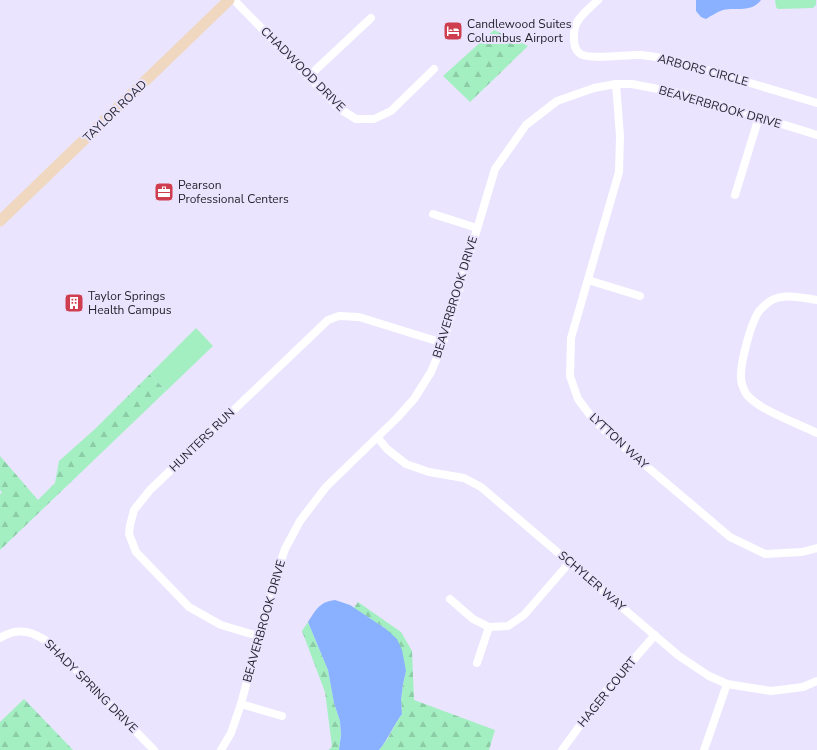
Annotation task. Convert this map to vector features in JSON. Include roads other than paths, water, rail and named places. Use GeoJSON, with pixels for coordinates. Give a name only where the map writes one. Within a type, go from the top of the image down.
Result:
{"type":"FeatureCollection","features":[{"type":"Feature","properties":{"kind":"main road","name":"TAYLOR ROAD"},"geometry":{"type":"LineString","coordinates":[[0,221],[229,0]]}},
{"type":"Feature","properties":{"kind":"street","name":"CHADWOOD DRIVE"},"geometry":{"type":"LineString","coordinates":[[234,0],[340,110],[356,118],[374,119],[391,110],[434,69]]}},
{"type":"Feature","properties":{"kind":"street","name":"ARBORS CIRCLE"},"geometry":{"type":"LineString","coordinates":[[598,0],[576,23],[573,31],[574,46],[583,56],[641,55],[663,58],[817,103]]}},
{"type":"Feature","properties":{"kind":"street"},"geometry":{"type":"LineString","coordinates":[[308,77],[370,18]]}},
{"type":"Feature","properties":{"kind":"street","name":"BEAVERBROOK DRIVE"},"geometry":{"type":"LineString","coordinates":[[221,750],[231,733],[241,704],[258,636],[285,549],[300,521],[326,487],[378,438],[414,399],[431,372],[443,343],[495,169],[526,125],[557,101],[594,88],[616,84],[632,84],[684,94],[817,134]]}},
{"type":"Feature","properties":{"kind":"street","name":"LYTTON WAY"},"geometry":{"type":"LineString","coordinates":[[616,84],[620,136],[619,172],[571,338],[570,376],[578,399],[593,419],[730,537],[765,554],[802,552],[817,548]]}},
{"type":"Feature","properties":{"kind":"street"},"geometry":{"type":"LineString","coordinates":[[735,195],[759,117]]}},
{"type":"Feature","properties":{"kind":"street"},"geometry":{"type":"LineString","coordinates":[[433,214],[477,228]]}},
{"type":"Feature","properties":{"kind":"street"},"geometry":{"type":"LineString","coordinates":[[588,280],[640,296]]}},
{"type":"Feature","properties":{"kind":"street"},"geometry":{"type":"LineString","coordinates":[[817,300],[796,296],[783,296],[772,300],[760,310],[753,324],[741,365],[741,379],[746,393],[754,403],[817,432]]}},
{"type":"Feature","properties":{"kind":"street","name":"HUNTERS RUN"},"geometry":{"type":"LineString","coordinates":[[258,636],[220,625],[189,608],[136,552],[129,534],[134,510],[150,490],[328,320],[339,316],[359,317],[443,343]]}},
{"type":"Feature","properties":{"kind":"street","name":"SCHYLER WAY"},"geometry":{"type":"LineString","coordinates":[[378,438],[387,449],[406,464],[429,472],[464,478],[481,487],[679,656],[709,676],[727,684],[771,691],[803,687],[817,681]]}},
{"type":"Feature","properties":{"kind":"street"},"geometry":{"type":"LineString","coordinates":[[450,599],[473,619],[489,627],[508,626],[524,615],[570,562]]}},
{"type":"Feature","properties":{"kind":"street"},"geometry":{"type":"LineString","coordinates":[[477,663],[489,627]]}},
{"type":"Feature","properties":{"kind":"street","name":"SHADY SPRING DRIVE"},"geometry":{"type":"LineString","coordinates":[[0,638],[6,634],[22,631],[38,635],[51,644],[154,750]]}},
{"type":"Feature","properties":{"kind":"street","name":"HAGER COURT"},"geometry":{"type":"LineString","coordinates":[[562,750],[600,698],[655,635]]}},
{"type":"Feature","properties":{"kind":"street"},"geometry":{"type":"LineString","coordinates":[[704,750],[727,684]]}},
{"type":"Feature","properties":{"kind":"street"},"geometry":{"type":"LineString","coordinates":[[241,704],[282,716]]}},
{"type":"Feature","properties":{"kind":"water"},"geometry":{"type":"Polygon","coordinates":[[[696,0],[761,0],[753,7],[723,10],[706,19],[701,17],[696,11],[696,0]]]}},
{"type":"Feature","properties":{"kind":"water"},"geometry":{"type":"Polygon","coordinates":[[[335,600],[350,605],[386,629],[397,639],[402,650],[406,671],[401,700],[402,714],[379,750],[339,750],[341,735],[340,721],[334,703],[328,670],[308,622],[316,610],[322,605],[335,600]]]}},
{"type":"Feature","properties":{"kind":"place","name":"Candlewood Suites Columbus Airport"},"geometry":{"type":"Point","coordinates":[453,31]}},
{"type":"Feature","properties":{"kind":"place","name":"Pearson Professional Centers"},"geometry":{"type":"Point","coordinates":[164,192]}},
{"type":"Feature","properties":{"kind":"place","name":"Taylor Springs Health Campus"},"geometry":{"type":"Point","coordinates":[74,303]}}]}
